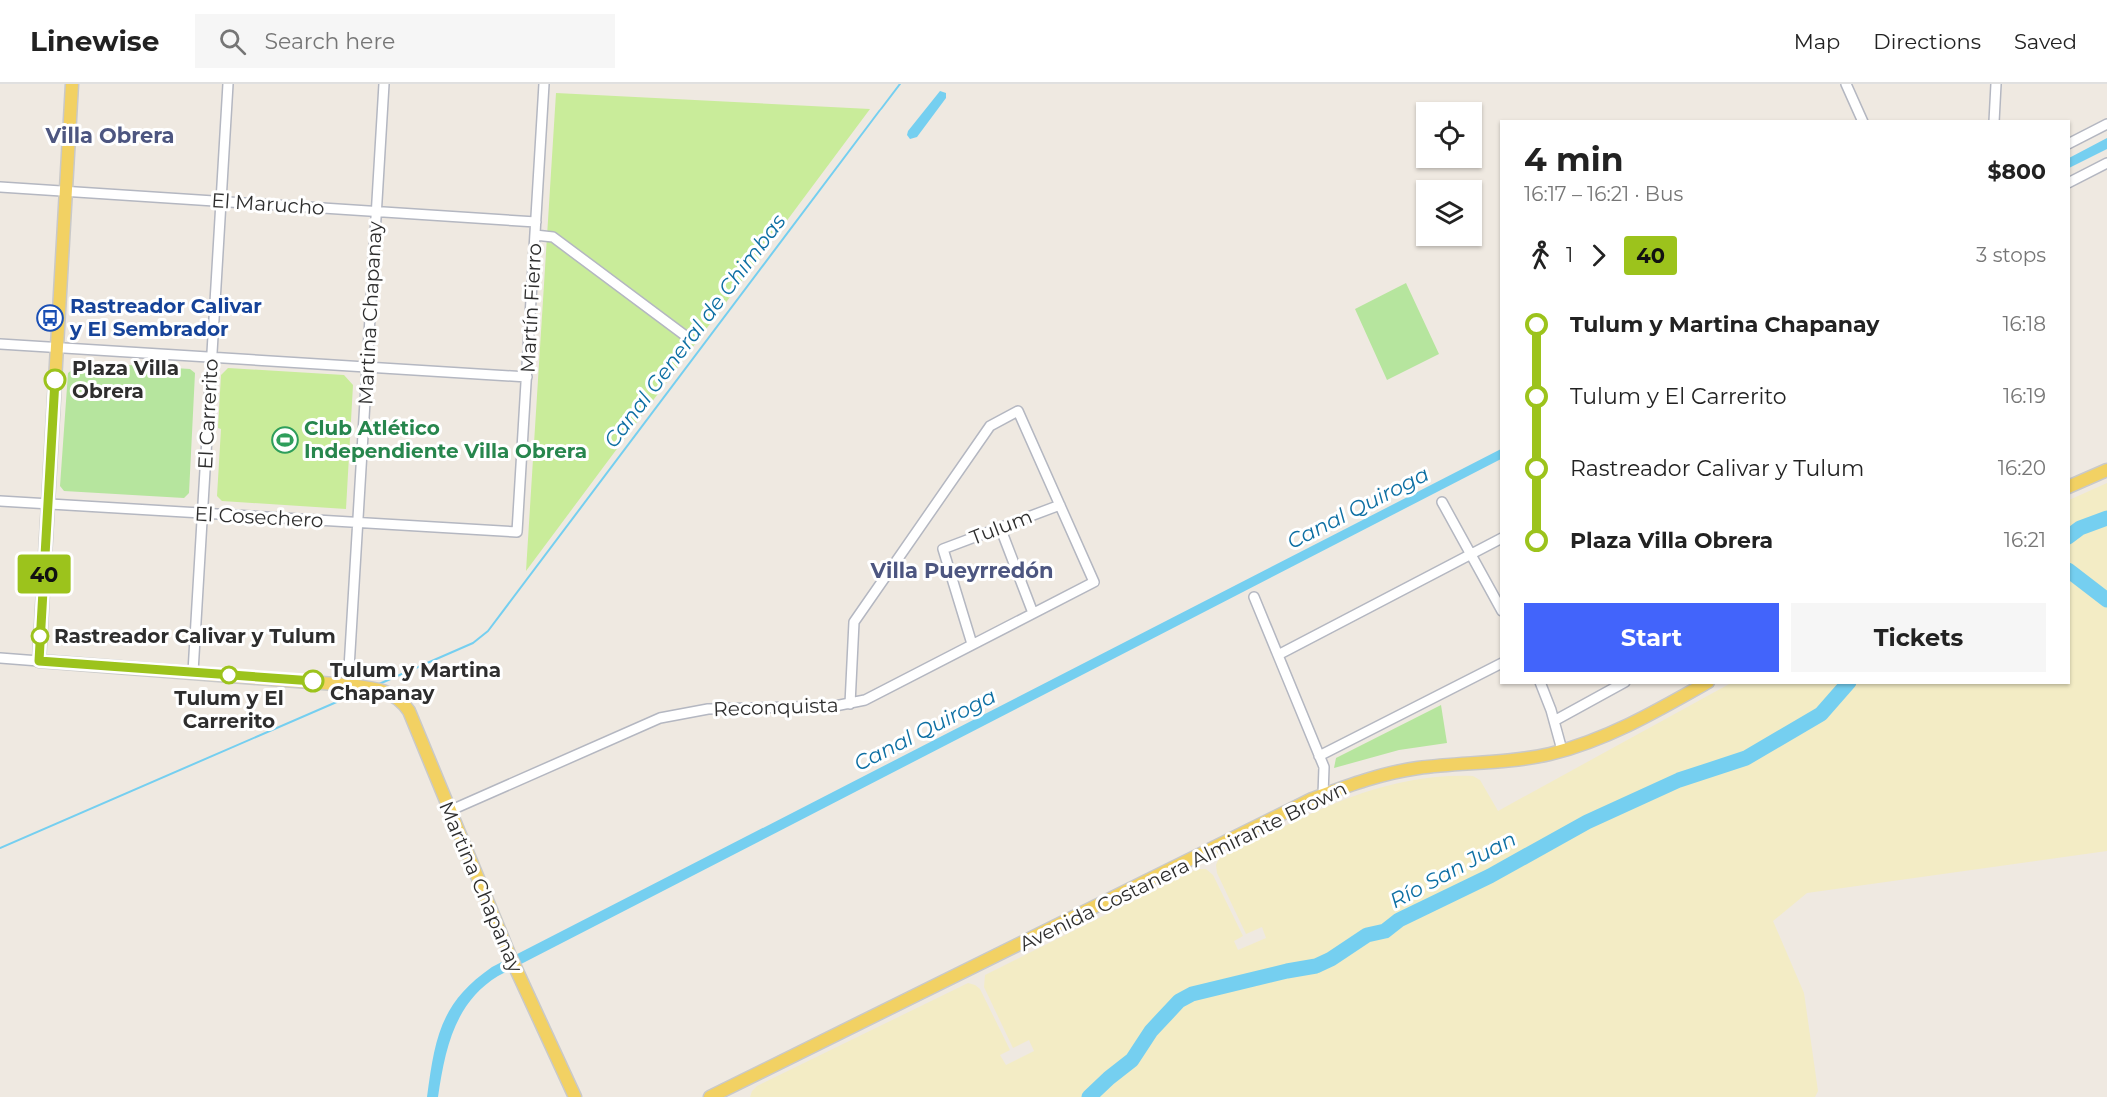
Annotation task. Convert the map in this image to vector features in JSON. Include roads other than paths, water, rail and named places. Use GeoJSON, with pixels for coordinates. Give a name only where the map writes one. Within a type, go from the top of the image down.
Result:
{"type":"FeatureCollection","features":[{"type":"Feature","properties":{"kind":"main road"},"geometry":{"type":"LineString","coordinates":[[72,84],[39,661],[348,685]]}},
{"type":"Feature","properties":{"kind":"main road"},"geometry":{"type":"LineString","coordinates":[[2070,486],[2107,470]]}},
{"type":"Feature","properties":{"kind":"main road","name":"Avenida Costanera Almirante Brown"},"geometry":{"type":"LineString","coordinates":[[710,1097],[1323,795],[1406,770],[1510,761],[1562,750],[1596,740],[1629,725],[1704,684]]}},
{"type":"Feature","properties":{"kind":"main road","name":"Martina Chapanay"},"geometry":{"type":"LineString","coordinates":[[348,685],[373,688],[393,695],[409,711],[510,956],[575,1097]]}},
{"type":"Feature","properties":{"kind":"street","name":"El Carrerito"},"geometry":{"type":"LineString","coordinates":[[193,672],[228,84]]}},
{"type":"Feature","properties":{"kind":"street","name":"Martina Chapanay"},"geometry":{"type":"LineString","coordinates":[[348,685],[384,84]]}},
{"type":"Feature","properties":{"kind":"street","name":"Martín Fierro"},"geometry":{"type":"LineString","coordinates":[[517,532],[544,84]]}},
{"type":"Feature","properties":{"kind":"street"},"geometry":{"type":"LineString","coordinates":[[1846,84],[1862,120]]}},
{"type":"Feature","properties":{"kind":"street"},"geometry":{"type":"LineString","coordinates":[[1994,120],[1996,84]]}},
{"type":"Feature","properties":{"kind":"street"},"geometry":{"type":"LineString","coordinates":[[2070,143],[2107,124]]}},
{"type":"Feature","properties":{"kind":"street"},"geometry":{"type":"LineString","coordinates":[[2070,182],[2107,163]]}},
{"type":"Feature","properties":{"kind":"street","name":"El Marucho"},"geometry":{"type":"LineString","coordinates":[[0,187],[536,222]]}},
{"type":"Feature","properties":{"kind":"street"},"geometry":{"type":"LineString","coordinates":[[535,235],[553,237],[687,337]]}},
{"type":"Feature","properties":{"kind":"street"},"geometry":{"type":"LineString","coordinates":[[0,344],[526,377]]}},
{"type":"Feature","properties":{"kind":"street"},"geometry":{"type":"LineString","coordinates":[[850,704],[854,622],[990,426],[1018,411],[1060,505]]}},
{"type":"Feature","properties":{"kind":"street","name":"El Cosechero"},"geometry":{"type":"LineString","coordinates":[[0,501],[517,532]]}},
{"type":"Feature","properties":{"kind":"street"},"geometry":{"type":"LineString","coordinates":[[1442,502],[1500,607]]}},
{"type":"Feature","properties":{"kind":"street","name":"Tulum"},"geometry":{"type":"LineString","coordinates":[[972,644],[943,549],[1060,505]]}},
{"type":"Feature","properties":{"kind":"street","name":"Reconquista"},"geometry":{"type":"LineString","coordinates":[[449,811],[660,718],[708,709],[850,704],[865,700],[1094,582],[1060,505]]}},
{"type":"Feature","properties":{"kind":"street"},"geometry":{"type":"LineString","coordinates":[[1000,527],[1033,613]]}},
{"type":"Feature","properties":{"kind":"street"},"geometry":{"type":"LineString","coordinates":[[1278,656],[1500,539]]}},
{"type":"Feature","properties":{"kind":"street"},"geometry":{"type":"LineString","coordinates":[[1254,597],[1324,767],[1323,795]]}},
{"type":"Feature","properties":{"kind":"street"},"geometry":{"type":"LineString","coordinates":[[0,658],[39,661]]}},
{"type":"Feature","properties":{"kind":"street"},"geometry":{"type":"LineString","coordinates":[[1320,756],[1500,664]]}},
{"type":"Feature","properties":{"kind":"street"},"geometry":{"type":"LineString","coordinates":[[1541,684],[1562,750]]}},
{"type":"Feature","properties":{"kind":"street"},"geometry":{"type":"LineString","coordinates":[[1554,721],[1621,684]]}},
{"type":"Feature","properties":{"kind":"water"},"geometry":{"type":"Polygon","coordinates":[[[940,91],[946,93],[946,98],[917,137],[910,139],[907,135],[908,131],[940,91]]]}},
{"type":"Feature","properties":{"kind":"water"},"geometry":{"type":"Polygon","coordinates":[[[2107,138],[2107,149],[2070,168],[2070,157],[2107,138]]]}},
{"type":"Feature","properties":{"kind":"water"},"geometry":{"type":"Polygon","coordinates":[[[1500,450],[1500,460],[498,976],[483,987],[462,1014],[448,1045],[438,1097],[427,1097],[433,1057],[443,1023],[461,994],[492,967],[1500,450]]]}},
{"type":"Feature","properties":{"kind":"waterway","name":"Canal General de Chimbas"},"geometry":{"type":"LineString","coordinates":[[881,109],[900,84]]}},
{"type":"Feature","properties":{"kind":"waterway","name":"Canal General de Chimbas"},"geometry":{"type":"LineString","coordinates":[[379,684],[473,643],[488,631],[880,110]]}},
{"type":"Feature","properties":{"kind":"waterway","name":"Río San Juan"},"geometry":{"type":"LineString","coordinates":[[2070,536],[2080,528],[2107,518]]}},
{"type":"Feature","properties":{"kind":"waterway","name":"Río San Juan"},"geometry":{"type":"LineString","coordinates":[[2070,572],[2107,600]]}},
{"type":"Feature","properties":{"kind":"waterway","name":"Río San Juan"},"geometry":{"type":"LineString","coordinates":[[1089,1097],[1132,1060],[1151,1031],[1179,1001],[1192,994],[1316,966],[1331,959],[1367,935],[1385,931],[1399,920],[1490,876],[1587,822],[1679,780],[1746,758],[1821,714],[1847,684]]}},
{"type":"Feature","properties":{"kind":"waterway","name":"Canal General de Chimbas"},"geometry":{"type":"LineString","coordinates":[[0,848],[362,691]]}},
{"type":"Feature","properties":{"kind":"place","name":"Rastreador Calivar y El Sembrador"},"geometry":{"type":"Point","coordinates":[50,318]}},
{"type":"Feature","properties":{"kind":"place","name":"Plaza Villa Obrera"},"geometry":{"type":"Point","coordinates":[55,380]}},
{"type":"Feature","properties":{"kind":"place","name":"Club Atlético Independiente Villa Obrera"},"geometry":{"type":"Point","coordinates":[285,440]}},
{"type":"Feature","properties":{"kind":"place","name":"Rastreador Calivar y Tulum"},"geometry":{"type":"Point","coordinates":[40,636]}},
{"type":"Feature","properties":{"kind":"place","name":"Tulum y El Carrerito"},"geometry":{"type":"Point","coordinates":[229,675]}},
{"type":"Feature","properties":{"kind":"place","name":"Tulum y Martina Chapanay"},"geometry":{"type":"Point","coordinates":[313,681]}},
{"type":"Feature","properties":{"kind":"district","name":"Villa Obrera"},"geometry":{"type":"Point","coordinates":[110,136]}},
{"type":"Feature","properties":{"kind":"district","name":"Villa Pueyrredón"},"geometry":{"type":"Point","coordinates":[962,571]}},
{"type":"Feature","properties":{"kind":"water label","name":"Canal Quiroga"},"geometry":{"type":"Point","coordinates":[1358,508]}},
{"type":"Feature","properties":{"kind":"water label","name":"Canal Quiroga"},"geometry":{"type":"Point","coordinates":[925,730]}}]}
